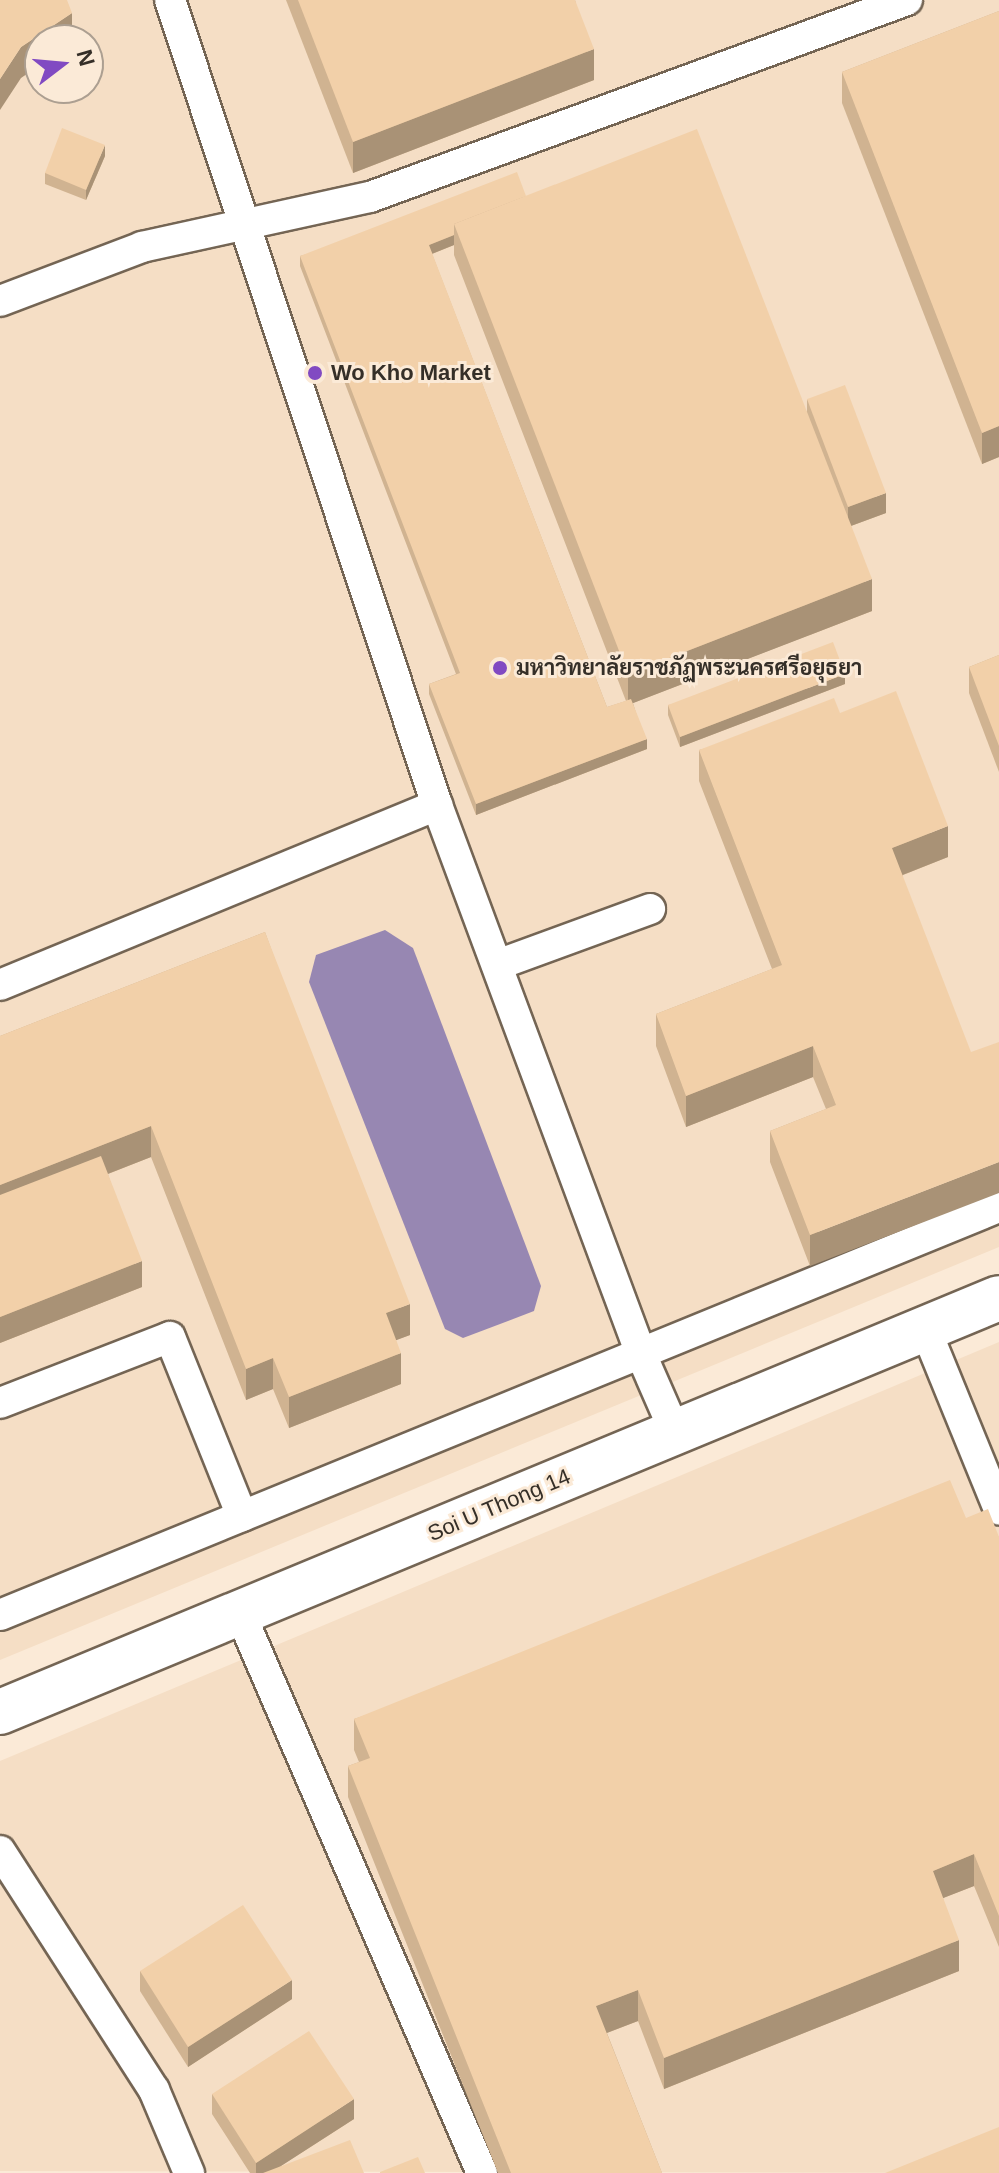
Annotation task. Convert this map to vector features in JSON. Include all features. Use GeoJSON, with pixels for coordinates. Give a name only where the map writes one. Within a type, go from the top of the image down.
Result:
{"type":"FeatureCollection","features":[{"type":"Feature","properties":{"kind":"street","name":"Soi U Thong 14"},"geometry":{"type":"LineString","coordinates":[[0,1712],[999,1298]]}},
{"type":"Feature","properties":{"kind":"lane"},"geometry":{"type":"LineString","coordinates":[[170,0],[437,805],[641,1354],[675,1432]]}},
{"type":"Feature","properties":{"kind":"lane"},"geometry":{"type":"LineString","coordinates":[[0,301],[142,247],[370,197],[907,0]]}},
{"type":"Feature","properties":{"kind":"lane"},"geometry":{"type":"LineString","coordinates":[[0,985],[437,805]]}},
{"type":"Feature","properties":{"kind":"lane"},"geometry":{"type":"LineString","coordinates":[[497,965],[650,909]]}},
{"type":"Feature","properties":{"kind":"lane"},"geometry":{"type":"LineString","coordinates":[[0,1615],[999,1207]]}},
{"type":"Feature","properties":{"kind":"lane"},"geometry":{"type":"LineString","coordinates":[[925,1328],[999,1509]]}},
{"type":"Feature","properties":{"kind":"lane"},"geometry":{"type":"LineString","coordinates":[[0,1403],[170,1337],[242,1516]]}},
{"type":"Feature","properties":{"kind":"lane"},"geometry":{"type":"LineString","coordinates":[[240,1613],[482,2173]]}},
{"type":"Feature","properties":{"kind":"lane"},"geometry":{"type":"LineString","coordinates":[[0,1851],[154,2090],[189,2173]]}},
{"type":"Feature","properties":{"kind":"shaded area","name":"มหาวิทยาลัยราชภัฏพระนครศรีอยุธยา"},"geometry":{"type":"Polygon","coordinates":[[[0,0],[999,0],[999,1247],[0,1660],[0,0]]]}},
{"type":"Feature","properties":{"kind":"shaded area"},"geometry":{"type":"Polygon","coordinates":[[[385,930],[413,948],[541,1286],[534,1311],[463,1338],[445,1329],[309,982],[316,955],[385,930]]]}},
{"type":"Feature","properties":{"kind":"shaded area"},"geometry":{"type":"Polygon","coordinates":[[[999,1342],[999,2173],[0,2171],[0,1761],[999,1342]]]}},
{"type":"Feature","properties":{"kind":"building"},"geometry":{"type":"Polygon","coordinates":[[[0,0],[67,0],[72,13],[56,24],[24,24],[24,45],[0,79],[0,0]]]}},
{"type":"Feature","properties":{"kind":"building"},"geometry":{"type":"Polygon","coordinates":[[[298,0],[575,0],[594,49],[353,142],[298,0]]]}},
{"type":"Feature","properties":{"kind":"building"},"geometry":{"type":"Polygon","coordinates":[[[999,11],[999,426],[982,433],[842,72],[999,11]]]}},
{"type":"Feature","properties":{"kind":"building"},"geometry":{"type":"Polygon","coordinates":[[[62,128],[105,145],[86,190],[45,173],[62,128]]]}},
{"type":"Feature","properties":{"kind":"building"},"geometry":{"type":"Polygon","coordinates":[[[697,129],[872,579],[628,674],[454,224],[697,129]]]}},
{"type":"Feature","properties":{"kind":"building"},"geometry":{"type":"Polygon","coordinates":[[[517,172],[526,196],[454,224],[454,235],[429,245],[607,707],[631,699],[647,739],[476,804],[429,684],[460,673],[300,256],[517,172]]]}},
{"type":"Feature","properties":{"kind":"building"},"geometry":{"type":"Polygon","coordinates":[[[845,385],[886,493],[848,507],[807,399],[845,385]]]}},
{"type":"Feature","properties":{"kind":"building"},"geometry":{"type":"Polygon","coordinates":[[[833,642],[845,674],[680,737],[668,705],[833,642]]]}},
{"type":"Feature","properties":{"kind":"building"},"geometry":{"type":"Polygon","coordinates":[[[999,655],[999,746],[969,667],[999,655]]]}},
{"type":"Feature","properties":{"kind":"building"},"geometry":{"type":"Polygon","coordinates":[[[896,691],[948,826],[892,848],[971,1052],[999,1042],[999,1162],[810,1235],[770,1131],[836,1105],[813,1046],[686,1096],[656,1014],[782,965],[699,750],[834,698],[840,713],[896,691]]]}},
{"type":"Feature","properties":{"kind":"building"},"geometry":{"type":"Polygon","coordinates":[[[265,932],[410,1304],[386,1313],[401,1353],[289,1397],[273,1358],[246,1369],[151,1126],[0,1185],[0,1036],[265,932]]]}},
{"type":"Feature","properties":{"kind":"building"},"geometry":{"type":"Polygon","coordinates":[[[101,1156],[142,1261],[0,1317],[0,1195],[101,1156]]]}},
{"type":"Feature","properties":{"kind":"building"},"geometry":{"type":"Polygon","coordinates":[[[950,1480],[966,1518],[988,1509],[999,1537],[999,1916],[974,1854],[933,1871],[959,1940],[664,2058],[638,1990],[596,2006],[662,2173],[511,2173],[348,1766],[370,1758],[354,1719],[950,1480]]]}},
{"type":"Feature","properties":{"kind":"building"},"geometry":{"type":"Polygon","coordinates":[[[243,1905],[292,1980],[188,2047],[140,1971],[243,1905]]]}},
{"type":"Feature","properties":{"kind":"building"},"geometry":{"type":"Polygon","coordinates":[[[309,2031],[354,2099],[256,2163],[212,2094],[309,2031]]]}},
{"type":"Feature","properties":{"kind":"building"},"geometry":{"type":"Polygon","coordinates":[[[999,2127],[999,2173],[885,2173],[999,2127]]]}},
{"type":"Feature","properties":{"kind":"building"},"geometry":{"type":"Polygon","coordinates":[[[350,2140],[364,2173],[263,2173],[350,2140]]]}},
{"type":"Feature","properties":{"kind":"building"},"geometry":{"type":"Polygon","coordinates":[[[418,2157],[425,2173],[380,2173],[380,2172],[418,2157]]]}},
{"type":"Feature","properties":{"kind":"place","name":"Wo Kho Market"},"geometry":{"type":"Point","coordinates":[315,373]}},
{"type":"Feature","properties":{"kind":"place","name":"มหาวิทยาลัยราชภัฏพระนครศรีอยุธยา"},"geometry":{"type":"Point","coordinates":[500,668]}}]}
